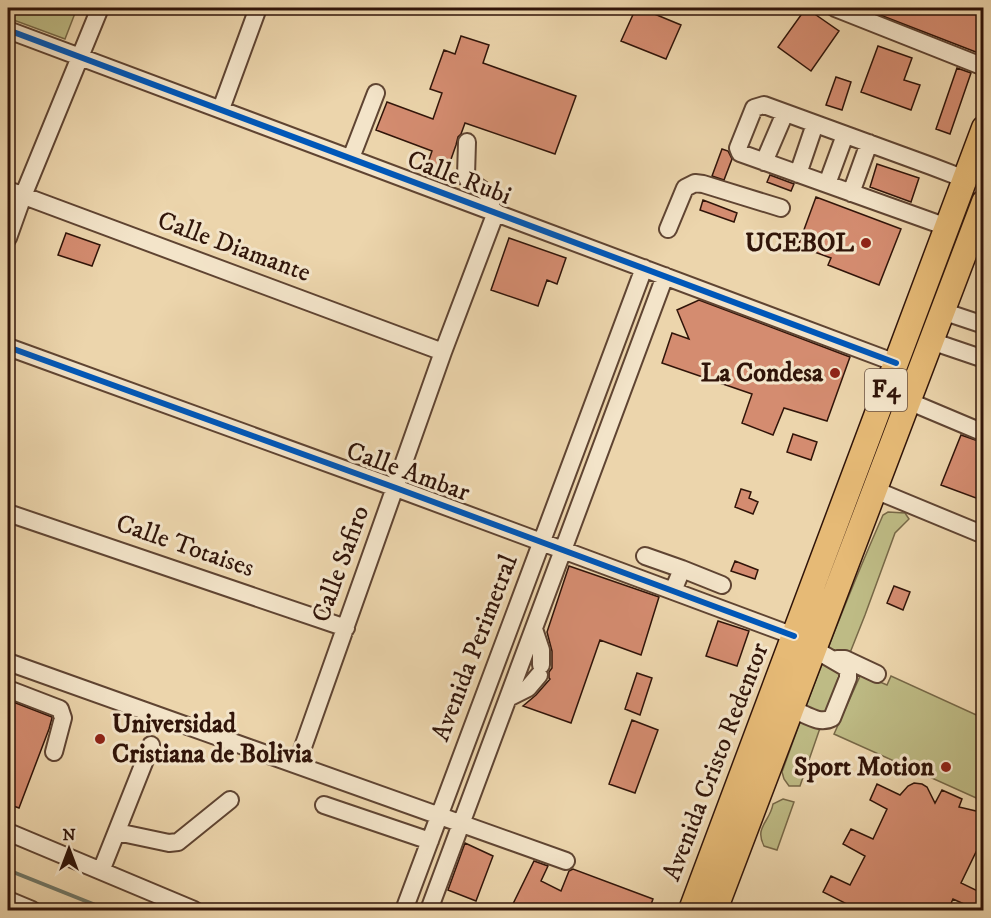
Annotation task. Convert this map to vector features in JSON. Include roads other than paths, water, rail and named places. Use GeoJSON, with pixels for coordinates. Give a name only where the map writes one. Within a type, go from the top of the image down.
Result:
{"type":"FeatureCollection","features":[{"type":"Feature","properties":{"kind":"highway","name":"Avenida Cristo Redentor"},"geometry":{"type":"LineString","coordinates":[[691,910],[984,128]]}},
{"type":"Feature","properties":{"kind":"highway","name":"Avenida Cristo Redentor"},"geometry":{"type":"LineString","coordinates":[[716,910],[794,714],[823,654],[874,490],[984,202]]}},
{"type":"Feature","properties":{"kind":"street"},"geometry":{"type":"LineString","coordinates":[[8,238],[15,193],[81,57],[100,8]]}},
{"type":"Feature","properties":{"kind":"street"},"geometry":{"type":"LineString","coordinates":[[221,109],[258,8]]}},
{"type":"Feature","properties":{"kind":"street"},"geometry":{"type":"LineString","coordinates":[[835,8],[984,67]]}},
{"type":"Feature","properties":{"kind":"street","name":"Calle Rubi"},"geometry":{"type":"LineString","coordinates":[[8,30],[896,363]]}},
{"type":"Feature","properties":{"kind":"street"},"geometry":{"type":"LineString","coordinates":[[351,158],[376,93]]}},
{"type":"Feature","properties":{"kind":"street"},"geometry":{"type":"LineString","coordinates":[[947,227],[740,153],[738,151],[754,108],[764,105],[965,179]]}},
{"type":"Feature","properties":{"kind":"street"},"geometry":{"type":"LineString","coordinates":[[764,162],[785,113]]}},
{"type":"Feature","properties":{"kind":"street"},"geometry":{"type":"LineString","coordinates":[[798,174],[815,124]]}},
{"type":"Feature","properties":{"kind":"street"},"geometry":{"type":"LineString","coordinates":[[827,184],[845,135]]}},
{"type":"Feature","properties":{"kind":"street"},"geometry":{"type":"LineString","coordinates":[[467,142],[466,176],[490,196],[493,211]]}},
{"type":"Feature","properties":{"kind":"street"},"geometry":{"type":"LineString","coordinates":[[851,192],[869,143]]}},
{"type":"Feature","properties":{"kind":"street"},"geometry":{"type":"LineString","coordinates":[[668,229],[685,188],[695,183],[781,208]]}},
{"type":"Feature","properties":{"kind":"street","name":"Calle Diamante"},"geometry":{"type":"LineString","coordinates":[[15,193],[443,352]]}},
{"type":"Feature","properties":{"kind":"street","name":"Calle Safiro"},"geometry":{"type":"LineString","coordinates":[[297,764],[493,211]]}},
{"type":"Feature","properties":{"kind":"street","name":"Avenida Perimetral"},"geometry":{"type":"LineString","coordinates":[[404,910],[644,268]]}},
{"type":"Feature","properties":{"kind":"street","name":"Avenida Perimetral"},"geometry":{"type":"LineString","coordinates":[[429,910],[665,276]]}},
{"type":"Feature","properties":{"kind":"street"},"geometry":{"type":"LineString","coordinates":[[942,311],[984,325]]}},
{"type":"Feature","properties":{"kind":"street"},"geometry":{"type":"LineString","coordinates":[[931,341],[984,359]]}},
{"type":"Feature","properties":{"kind":"street","name":"Calle Ambar"},"geometry":{"type":"LineString","coordinates":[[8,347],[794,636]]}},
{"type":"Feature","properties":{"kind":"street"},"geometry":{"type":"LineString","coordinates":[[908,401],[984,433]]}},
{"type":"Feature","properties":{"kind":"street"},"geometry":{"type":"LineString","coordinates":[[874,490],[984,535]]}},
{"type":"Feature","properties":{"kind":"street","name":"Calle Totaises"},"geometry":{"type":"LineString","coordinates":[[8,513],[346,628]]}},
{"type":"Feature","properties":{"kind":"street"},"geometry":{"type":"LineString","coordinates":[[645,556],[722,585]]}},
{"type":"Feature","properties":{"kind":"street"},"geometry":{"type":"LineString","coordinates":[[673,591],[682,569]]}},
{"type":"Feature","properties":{"kind":"street"},"geometry":{"type":"LineString","coordinates":[[508,698],[528,688],[540,670],[541,650],[534,629]]}},
{"type":"Feature","properties":{"kind":"street"},"geometry":{"type":"LineString","coordinates":[[823,654],[845,659],[877,674]]}},
{"type":"Feature","properties":{"kind":"street"},"geometry":{"type":"LineString","coordinates":[[794,714],[821,721],[832,718],[848,678],[848,671],[823,654]]}},
{"type":"Feature","properties":{"kind":"street"},"geometry":{"type":"LineString","coordinates":[[8,662],[566,861]]}},
{"type":"Feature","properties":{"kind":"street"},"geometry":{"type":"LineString","coordinates":[[8,689],[60,709],[63,718],[54,752]]}},
{"type":"Feature","properties":{"kind":"street"},"geometry":{"type":"LineString","coordinates":[[101,871],[152,745]]}},
{"type":"Feature","properties":{"kind":"street"},"geometry":{"type":"LineString","coordinates":[[117,832],[169,843],[178,842],[230,801]]}},
{"type":"Feature","properties":{"kind":"street"},"geometry":{"type":"LineString","coordinates":[[324,805],[430,841]]}},
{"type":"Feature","properties":{"kind":"street"},"geometry":{"type":"LineString","coordinates":[[8,832],[194,910]]}},
{"type":"Feature","properties":{"kind":"street"},"geometry":{"type":"LineString","coordinates":[[8,900],[32,910]]}},
{"type":"Feature","properties":{"kind":"waterway"},"geometry":{"type":"LineString","coordinates":[[8,870],[108,910]]}},
{"type":"Feature","properties":{"kind":"place","name":"UCEBOL"},"geometry":{"type":"Point","coordinates":[866,243]}},
{"type":"Feature","properties":{"kind":"place","name":"La Condesa"},"geometry":{"type":"Point","coordinates":[835,373]}},
{"type":"Feature","properties":{"kind":"place","name":"Universidad Cristiana de Bolivia"},"geometry":{"type":"Point","coordinates":[100,739]}},
{"type":"Feature","properties":{"kind":"place","name":"Sport Motion"},"geometry":{"type":"Point","coordinates":[946,767]}}]}
